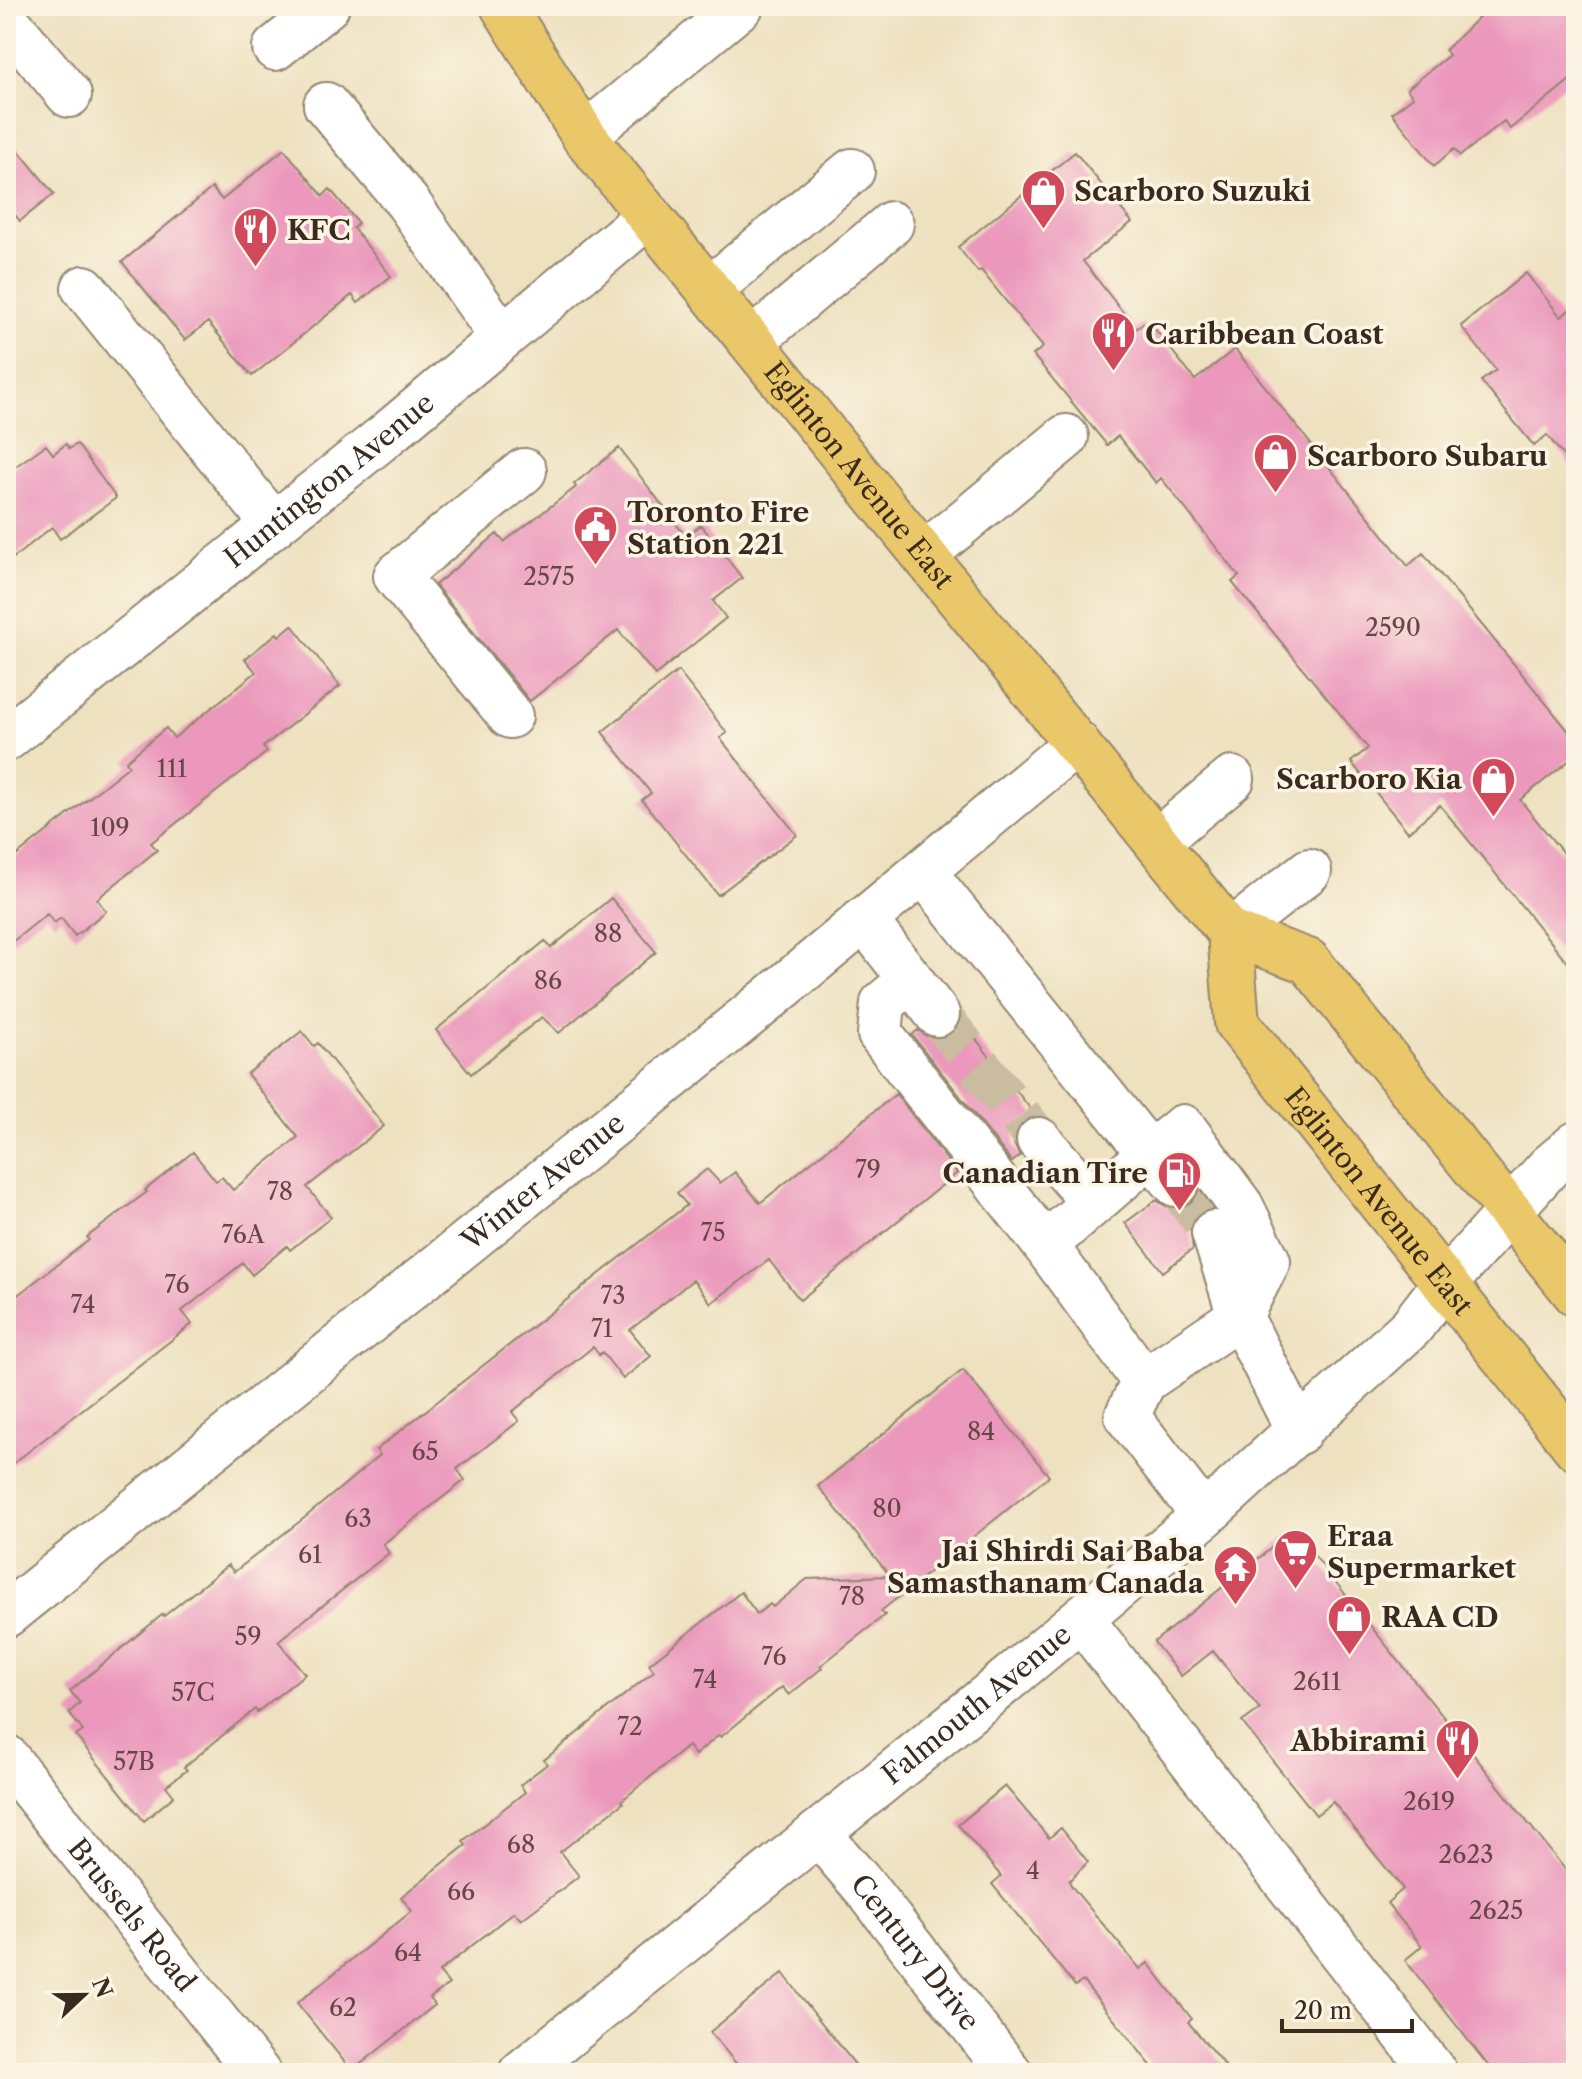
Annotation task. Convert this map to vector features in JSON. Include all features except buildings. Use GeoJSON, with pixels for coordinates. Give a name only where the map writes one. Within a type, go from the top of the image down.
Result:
{"type":"FeatureCollection","features":[{"type":"Feature","properties":{"kind":"main road","name":"Eglinton Avenue East"},"geometry":{"type":"LineString","coordinates":[[503,6],[584,136],[1230,933],[1237,1023],[1576,1448]]}},
{"type":"Feature","properties":{"kind":"main road"},"geometry":{"type":"LineString","coordinates":[[1230,933],[1308,961],[1576,1294]]}},
{"type":"Feature","properties":{"kind":"street"},"geometry":{"type":"LineString","coordinates":[[275,48],[327,6]]}},
{"type":"Feature","properties":{"kind":"street"},"geometry":{"type":"LineString","coordinates":[[584,136],[741,6]]}},
{"type":"Feature","properties":{"kind":"street"},"geometry":{"type":"LineString","coordinates":[[6,20],[69,95]]}},
{"type":"Feature","properties":{"kind":"street"},"geometry":{"type":"LineString","coordinates":[[326,105],[408,203],[502,337]]}},
{"type":"Feature","properties":{"kind":"street"},"geometry":{"type":"LineString","coordinates":[[710,289],[852,171]]}},
{"type":"Feature","properties":{"kind":"street","name":"Huntington Avenue"},"geometry":{"type":"LineString","coordinates":[[6,739],[385,436],[649,215]]}},
{"type":"Feature","properties":{"kind":"street"},"geometry":{"type":"LineString","coordinates":[[752,341],[891,224]]}},
{"type":"Feature","properties":{"kind":"street"},"geometry":{"type":"LineString","coordinates":[[84,288],[274,525]]}},
{"type":"Feature","properties":{"kind":"street"},"geometry":{"type":"LineString","coordinates":[[925,554],[1066,437]]}},
{"type":"Feature","properties":{"kind":"street"},"geometry":{"type":"LineString","coordinates":[[510,716],[396,576],[524,471]]}},
{"type":"Feature","properties":{"kind":"street","name":"Winter Avenue"},"geometry":{"type":"LineString","coordinates":[[6,1615],[770,998],[1077,743]]}},
{"type":"Feature","properties":{"kind":"street"},"geometry":{"type":"LineString","coordinates":[[1157,841],[1232,779]]}},
{"type":"Feature","properties":{"kind":"street"},"geometry":{"type":"LineString","coordinates":[[923,871],[1163,1169]]}},
{"type":"Feature","properties":{"kind":"street"},"geometry":{"type":"LineString","coordinates":[[1230,933],[1309,871]]}},
{"type":"Feature","properties":{"kind":"street"},"geometry":{"type":"LineString","coordinates":[[864,919],[937,1014]]}},
{"type":"Feature","properties":{"kind":"street"},"geometry":{"type":"LineString","coordinates":[[911,980],[883,1003],[880,1034],[1045,1245],[1144,1381]]}},
{"type":"Feature","properties":{"kind":"street"},"geometry":{"type":"LineString","coordinates":[[1045,1245],[1093,1202],[1163,1169],[1183,1127],[1241,1206],[1268,1261],[1240,1316],[1144,1381],[1127,1416],[1204,1516]]}},
{"type":"Feature","properties":{"kind":"street"},"geometry":{"type":"LineString","coordinates":[[1039,1140],[1093,1202]]}},
{"type":"Feature","properties":{"kind":"street","name":"Falmouth Avenue"},"geometry":{"type":"LineString","coordinates":[[521,2073],[1082,1620],[1204,1516],[1411,1327],[1445,1283],[1549,1167],[1576,1144]]}},
{"type":"Feature","properties":{"kind":"street"},"geometry":{"type":"LineString","coordinates":[[1214,1233],[1240,1316],[1299,1432]]}},
{"type":"Feature","properties":{"kind":"street"},"geometry":{"type":"LineString","coordinates":[[1082,1620],[1435,2073]]}},
{"type":"Feature","properties":{"kind":"street","name":"Brussels Road"},"geometry":{"type":"LineString","coordinates":[[6,1757],[258,2073]]}},
{"type":"Feature","properties":{"kind":"street","name":"Century Drive"},"geometry":{"type":"LineString","coordinates":[[818,1833],[867,1890],[1010,2073]]}},
{"type":"Feature","properties":{"kind":"tunnel"},"geometry":{"type":"LineString","coordinates":[[937,1014],[1039,1140]]}},
{"type":"Feature","properties":{"kind":"tunnel"},"geometry":{"type":"LineString","coordinates":[[1176,1184],[1214,1233]]}},
{"type":"Feature","properties":{"kind":"place","name":"Scarboro Suzuki"},"geometry":{"type":"Point","coordinates":[1043,230]}},
{"type":"Feature","properties":{"kind":"place","name":"KFC"},"geometry":{"type":"Point","coordinates":[256,269]}},
{"type":"Feature","properties":{"kind":"place","name":"Caribbean Coast"},"geometry":{"type":"Point","coordinates":[1114,373]}},
{"type":"Feature","properties":{"kind":"place","name":"Scarboro Subaru"},"geometry":{"type":"Point","coordinates":[1276,495]}},
{"type":"Feature","properties":{"kind":"place","name":"Toronto Fire Station 221"},"geometry":{"type":"Point","coordinates":[596,567]}},
{"type":"Feature","properties":{"kind":"place","name":"Scarboro Kia"},"geometry":{"type":"Point","coordinates":[1493,818]}},
{"type":"Feature","properties":{"kind":"place","name":"Canadian Tire"},"geometry":{"type":"Point","coordinates":[1179,1212]}},
{"type":"Feature","properties":{"kind":"place","name":"Eraa Supermarket"},"geometry":{"type":"Point","coordinates":[1296,1591]}},
{"type":"Feature","properties":{"kind":"place","name":"Jai Shirdi Sai Baba Samasthanam Canada"},"geometry":{"type":"Point","coordinates":[1235,1606]}},
{"type":"Feature","properties":{"kind":"place","name":"RAA CD"},"geometry":{"type":"Point","coordinates":[1350,1656]}},
{"type":"Feature","properties":{"kind":"place","name":"Abbirami"},"geometry":{"type":"Point","coordinates":[1457,1780]}}]}
